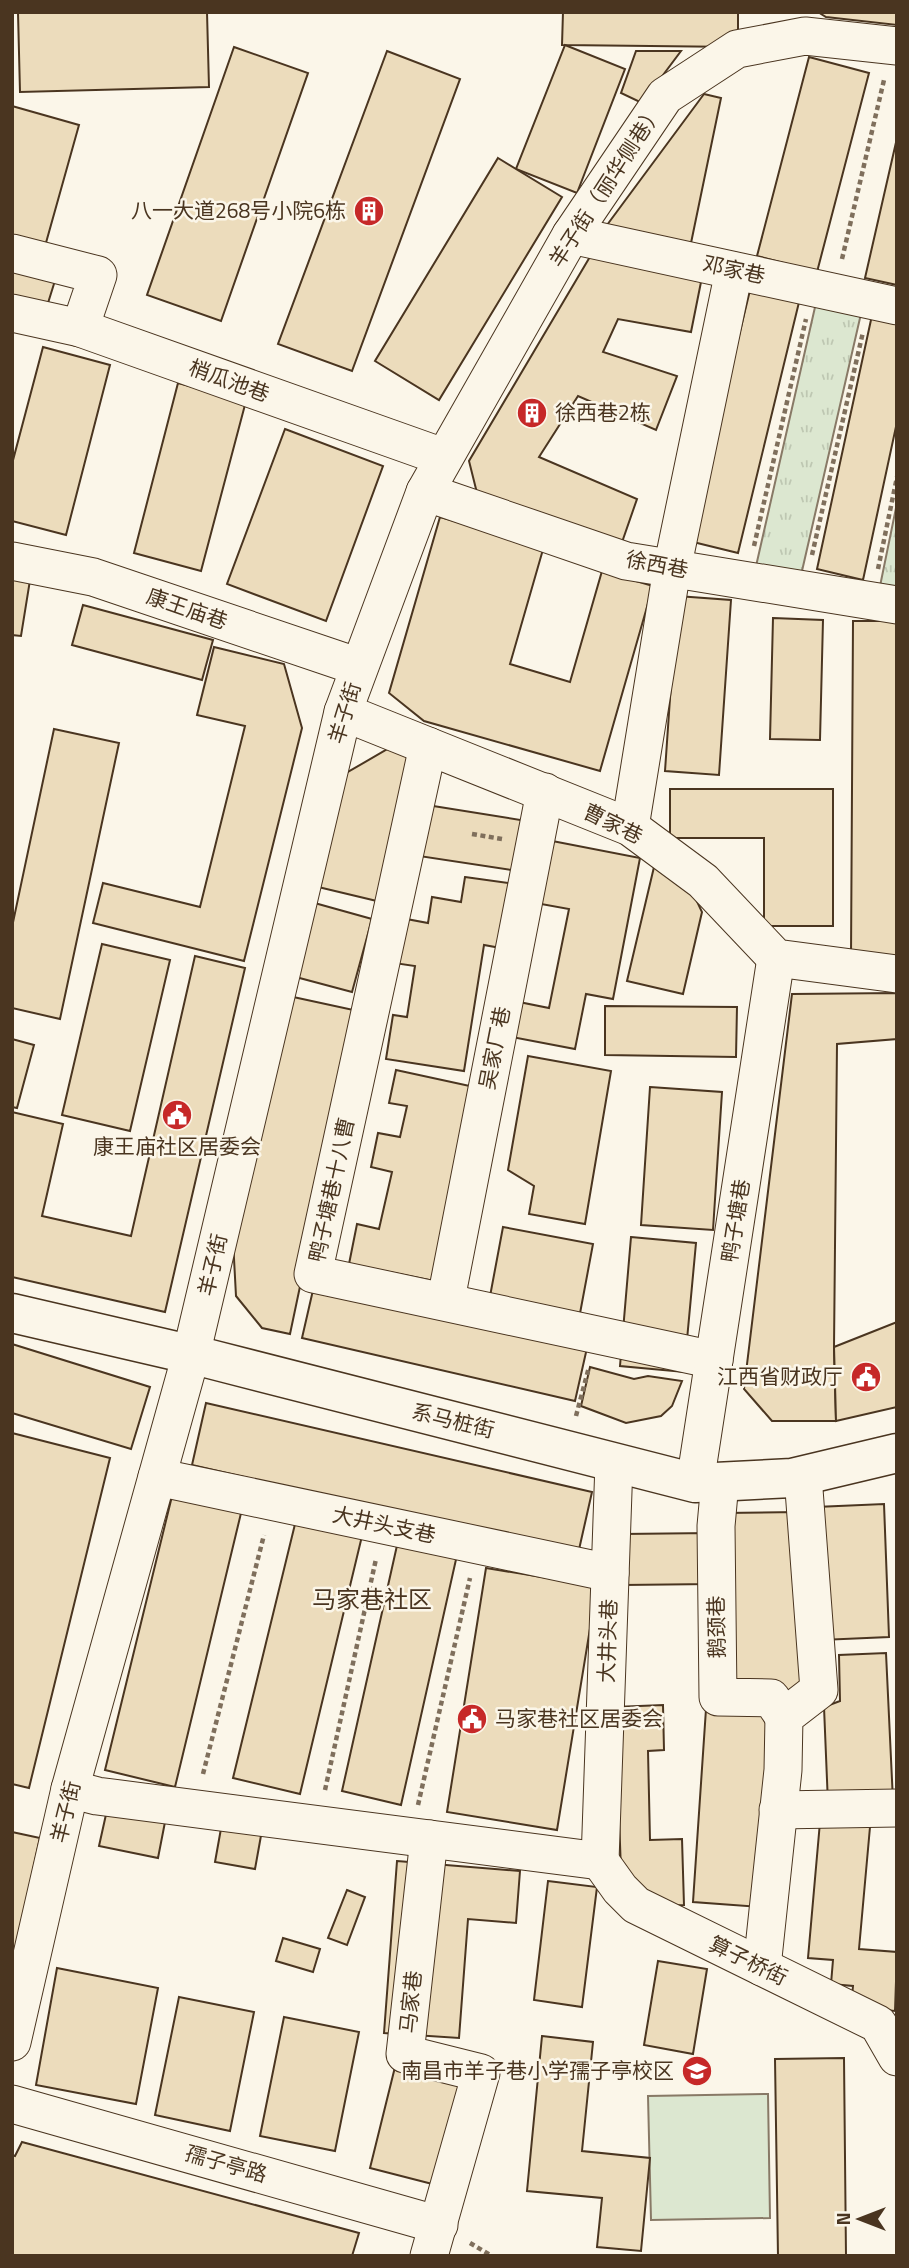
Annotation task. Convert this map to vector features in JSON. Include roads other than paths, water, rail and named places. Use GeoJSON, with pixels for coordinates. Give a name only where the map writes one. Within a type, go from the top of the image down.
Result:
{"type":"FeatureCollection","features":[{"type":"Feature","properties":{"kind":"main road","name":"系马桩街"},"geometry":{"type":"LineString","coordinates":[[12,1313],[191,1354],[614,1463],[708,1482],[803,1476],[897,1453]]}},
{"type":"Feature","properties":{"kind":"street","name":"羊子街（丽华侧巷）"},"geometry":{"type":"LineString","coordinates":[[425,492],[571,235],[664,96],[737,50],[805,36],[894,46]]}},
{"type":"Feature","properties":{"kind":"street","name":"邓家巷"},"geometry":{"type":"LineString","coordinates":[[571,235],[883,303]]}},
{"type":"Feature","properties":{"kind":"street"},"geometry":{"type":"LineString","coordinates":[[12,253],[98,275],[80,328]]}},
{"type":"Feature","properties":{"kind":"street"},"geometry":{"type":"LineString","coordinates":[[630,827],[672,569],[734,271]]}},
{"type":"Feature","properties":{"kind":"street","name":"梢瓜池巷"},"geometry":{"type":"LineString","coordinates":[[12,313],[80,328],[443,457]]}},
{"type":"Feature","properties":{"kind":"street","name":"徐西巷"},"geometry":{"type":"LineString","coordinates":[[425,492],[626,561],[884,603]]}},
{"type":"Feature","properties":{"kind":"street","name":"羊子街"},"geometry":{"type":"LineString","coordinates":[[12,2042],[71,1789],[191,1354],[343,712],[425,492]]}},
{"type":"Feature","properties":{"kind":"street","name":"康王庙巷"},"geometry":{"type":"LineString","coordinates":[[12,561],[93,577],[359,667]]}},
{"type":"Feature","properties":{"kind":"street","name":"曹家巷"},"geometry":{"type":"LineString","coordinates":[[343,712],[630,827],[703,881],[776,958]]}},
{"type":"Feature","properties":{"kind":"street","name":"鸭子塘巷十八曹"},"geometry":{"type":"LineString","coordinates":[[428,746],[313,1274],[715,1360]]}},
{"type":"Feature","properties":{"kind":"street","name":"吴家厂巷"},"geometry":{"type":"LineString","coordinates":[[453,1303],[448,1289],[545,792]]}},
{"type":"Feature","properties":{"kind":"street"},"geometry":{"type":"LineString","coordinates":[[776,958],[897,974]]}},
{"type":"Feature","properties":{"kind":"street","name":"鸭子塘巷"},"geometry":{"type":"LineString","coordinates":[[708,1482],[715,1360],[776,958]]}},
{"type":"Feature","properties":{"kind":"street","name":"大井头巷"},"geometry":{"type":"LineString","coordinates":[[600,1861],[614,1463]]}},
{"type":"Feature","properties":{"kind":"street"},"geometry":{"type":"LineString","coordinates":[[762,1967],[783,1770],[784,1717],[819,1690],[803,1476]]}},
{"type":"Feature","properties":{"kind":"street","name":"大井头支巷"},"geometry":{"type":"LineString","coordinates":[[157,1477],[610,1573]]}},
{"type":"Feature","properties":{"kind":"street","name":"鹅颈巷"},"geometry":{"type":"LineString","coordinates":[[708,1482],[716,1526],[718,1697],[771,1698],[784,1717]]}},
{"type":"Feature","properties":{"kind":"street"},"geometry":{"type":"LineString","coordinates":[[71,1789],[97,1796],[600,1861]]}},
{"type":"Feature","properties":{"kind":"street"},"geometry":{"type":"LineString","coordinates":[[778,1810],[897,1808]]}},
{"type":"Feature","properties":{"kind":"street","name":"马家巷"},"geometry":{"type":"LineString","coordinates":[[420,1838],[405,2054],[481,2073],[434,2240]]}},
{"type":"Feature","properties":{"kind":"street","name":"算子桥街"},"geometry":{"type":"LineString","coordinates":[[600,1861],[620,1889],[636,1905],[878,2024],[897,2057]]}},
{"type":"Feature","properties":{"kind":"street","name":"孺子亭路"},"geometry":{"type":"LineString","coordinates":[[12,2104],[434,2240]]}},
{"type":"Feature","properties":{"kind":"place","name":"八一大道268号小院6栋"},"geometry":{"type":"Point","coordinates":[369,211]}},
{"type":"Feature","properties":{"kind":"place","name":"徐西巷2栋"},"geometry":{"type":"Point","coordinates":[532,413]}},
{"type":"Feature","properties":{"kind":"place","name":"康王庙社区居委会"},"geometry":{"type":"Point","coordinates":[177,1115]}},
{"type":"Feature","properties":{"kind":"place","name":"江西省财政厅"},"geometry":{"type":"Point","coordinates":[866,1377]}},
{"type":"Feature","properties":{"kind":"place","name":"马家巷社区居委会"},"geometry":{"type":"Point","coordinates":[472,1719]}},
{"type":"Feature","properties":{"kind":"place","name":"南昌市羊子巷小学孺子亭校区"},"geometry":{"type":"Point","coordinates":[697,2071]}},
{"type":"Feature","properties":{"kind":"district","name":"马家巷社区"},"geometry":{"type":"Point","coordinates":[372,1600]}}]}
